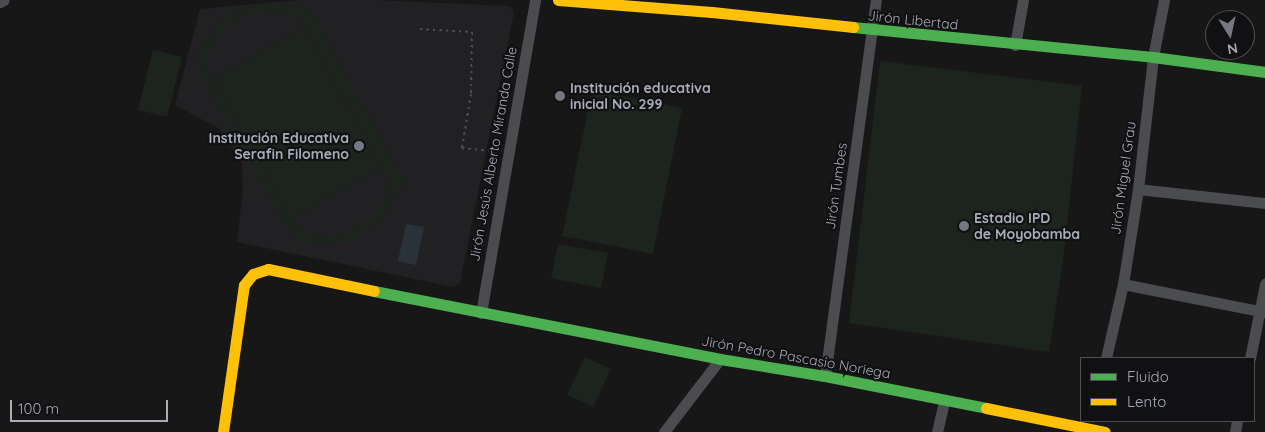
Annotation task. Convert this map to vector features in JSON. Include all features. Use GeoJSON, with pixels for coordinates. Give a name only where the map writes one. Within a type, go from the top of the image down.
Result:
{"type":"FeatureCollection","features":[{"type":"Feature","properties":{"kind":"street"},"geometry":{"type":"LineString","coordinates":[[0,2],[4,0]]}},
{"type":"Feature","properties":{"kind":"street","name":"Jirón Jesús Alberto Miranda Calle"},"geometry":{"type":"LineString","coordinates":[[481,313],[535,0]]}},
{"type":"Feature","properties":{"kind":"street","name":"Jirón Libertad"},"geometry":{"type":"LineString","coordinates":[[558,0],[712,12],[872,31],[1153,57],[1265,72]]}},
{"type":"Feature","properties":{"kind":"street"},"geometry":{"type":"LineString","coordinates":[[712,12],[714,0]]}},
{"type":"Feature","properties":{"kind":"street","name":"Jirón Tumbes"},"geometry":{"type":"LineString","coordinates":[[825,376],[876,0]]}},
{"type":"Feature","properties":{"kind":"street"},"geometry":{"type":"LineString","coordinates":[[1015,45],[1023,0]]}},
{"type":"Feature","properties":{"kind":"street","name":"Jirón Miguel Grau"},"geometry":{"type":"LineString","coordinates":[[1106,357],[1123,284],[1138,189],[1153,57],[1164,0]]}},
{"type":"Feature","properties":{"kind":"street"},"geometry":{"type":"LineString","coordinates":[[1138,189],[1265,203]]}},
{"type":"Feature","properties":{"kind":"street","name":"Jirón Pedro Pascasio Noriega"},"geometry":{"type":"LineString","coordinates":[[224,432],[244,285],[253,274],[268,269],[481,313],[720,359],[825,376],[944,401],[1091,427],[1105,432]]}},
{"type":"Feature","properties":{"kind":"street"},"geometry":{"type":"LineString","coordinates":[[1123,284],[1263,311]]}},
{"type":"Feature","properties":{"kind":"street"},"geometry":{"type":"LineString","coordinates":[[1250,357],[1263,311],[1265,284]]}},
{"type":"Feature","properties":{"kind":"street"},"geometry":{"type":"LineString","coordinates":[[664,432],[720,359]]}},
{"type":"Feature","properties":{"kind":"street"},"geometry":{"type":"LineString","coordinates":[[938,432],[944,401]]}},
{"type":"Feature","properties":{"kind":"path"},"geometry":{"type":"LineString","coordinates":[[420,29],[472,32],[471,94],[462,148],[508,154]]}},
{"type":"Feature","properties":{"kind":"shaded area","name":"Institución Educativa Serafin Filomeno"},"geometry":{"type":"Polygon","coordinates":[[[298,0],[376,0],[510,6],[514,12],[460,283],[453,287],[237,242],[243,189],[242,164],[218,128],[175,105],[200,9],[298,0]]]}},
{"type":"Feature","properties":{"kind":"shaded area"},"geometry":{"type":"Polygon","coordinates":[[[267,4],[295,6],[310,10],[407,185],[395,192],[393,201],[382,219],[361,236],[347,242],[312,244],[302,242],[291,234],[201,78],[197,65],[200,49],[218,22],[239,9],[267,4]],[[254,13],[239,17],[225,27],[215,40],[208,52],[207,71],[294,224],[301,230],[318,237],[344,234],[356,229],[374,215],[382,204],[389,182],[386,173],[301,20],[289,15],[254,13]]]}},
{"type":"Feature","properties":{"kind":"shaded area"},"geometry":{"type":"Polygon","coordinates":[[[303,29],[381,168],[291,218],[214,78],[303,29]]]}},
{"type":"Feature","properties":{"kind":"shaded area"},"geometry":{"type":"Polygon","coordinates":[[[153,50],[182,57],[167,117],[138,110],[153,50]]]}},
{"type":"Feature","properties":{"kind":"shaded area","name":"Estadio IPD de Moyobamba"},"geometry":{"type":"Polygon","coordinates":[[[880,61],[1082,86],[1063,261],[1049,352],[849,323],[880,61]]]}},
{"type":"Feature","properties":{"kind":"shaded area"},"geometry":{"type":"Polygon","coordinates":[[[592,90],[682,108],[653,254],[562,236],[592,90]]]}},
{"type":"Feature","properties":{"kind":"shaded area"},"geometry":{"type":"Polygon","coordinates":[[[406,224],[424,227],[416,265],[398,261],[406,224]]]}},
{"type":"Feature","properties":{"kind":"shaded area"},"geometry":{"type":"Polygon","coordinates":[[[558,244],[608,253],[601,288],[551,278],[558,244]]]}},
{"type":"Feature","properties":{"kind":"shaded area"},"geometry":{"type":"Polygon","coordinates":[[[585,357],[611,369],[593,407],[567,395],[585,357]]]}},
{"type":"Feature","properties":{"kind":"traffic: fast"},"geometry":{"type":"LineString","coordinates":[[853,27],[1153,57],[1265,72]]}},
{"type":"Feature","properties":{"kind":"traffic: fast"},"geometry":{"type":"LineString","coordinates":[[374,291],[720,359],[825,376],[986,408]]}},
{"type":"Feature","properties":{"kind":"traffic: slow"},"geometry":{"type":"LineString","coordinates":[[558,0],[712,12],[853,27]]}},
{"type":"Feature","properties":{"kind":"traffic: slow"},"geometry":{"type":"LineString","coordinates":[[223,432],[244,285],[253,274],[268,269],[374,291]]}},
{"type":"Feature","properties":{"kind":"traffic: slow"},"geometry":{"type":"LineString","coordinates":[[986,408],[1105,432]]}},
{"type":"Feature","properties":{"kind":"place","name":"Institución educativa inicial No. 299"},"geometry":{"type":"Point","coordinates":[560,96]}},
{"type":"Feature","properties":{"kind":"place","name":"Institución Educativa Serafin Filomeno"},"geometry":{"type":"Point","coordinates":[359,146]}},
{"type":"Feature","properties":{"kind":"place","name":"Estadio IPD de Moyobamba"},"geometry":{"type":"Point","coordinates":[964,226]}}]}
